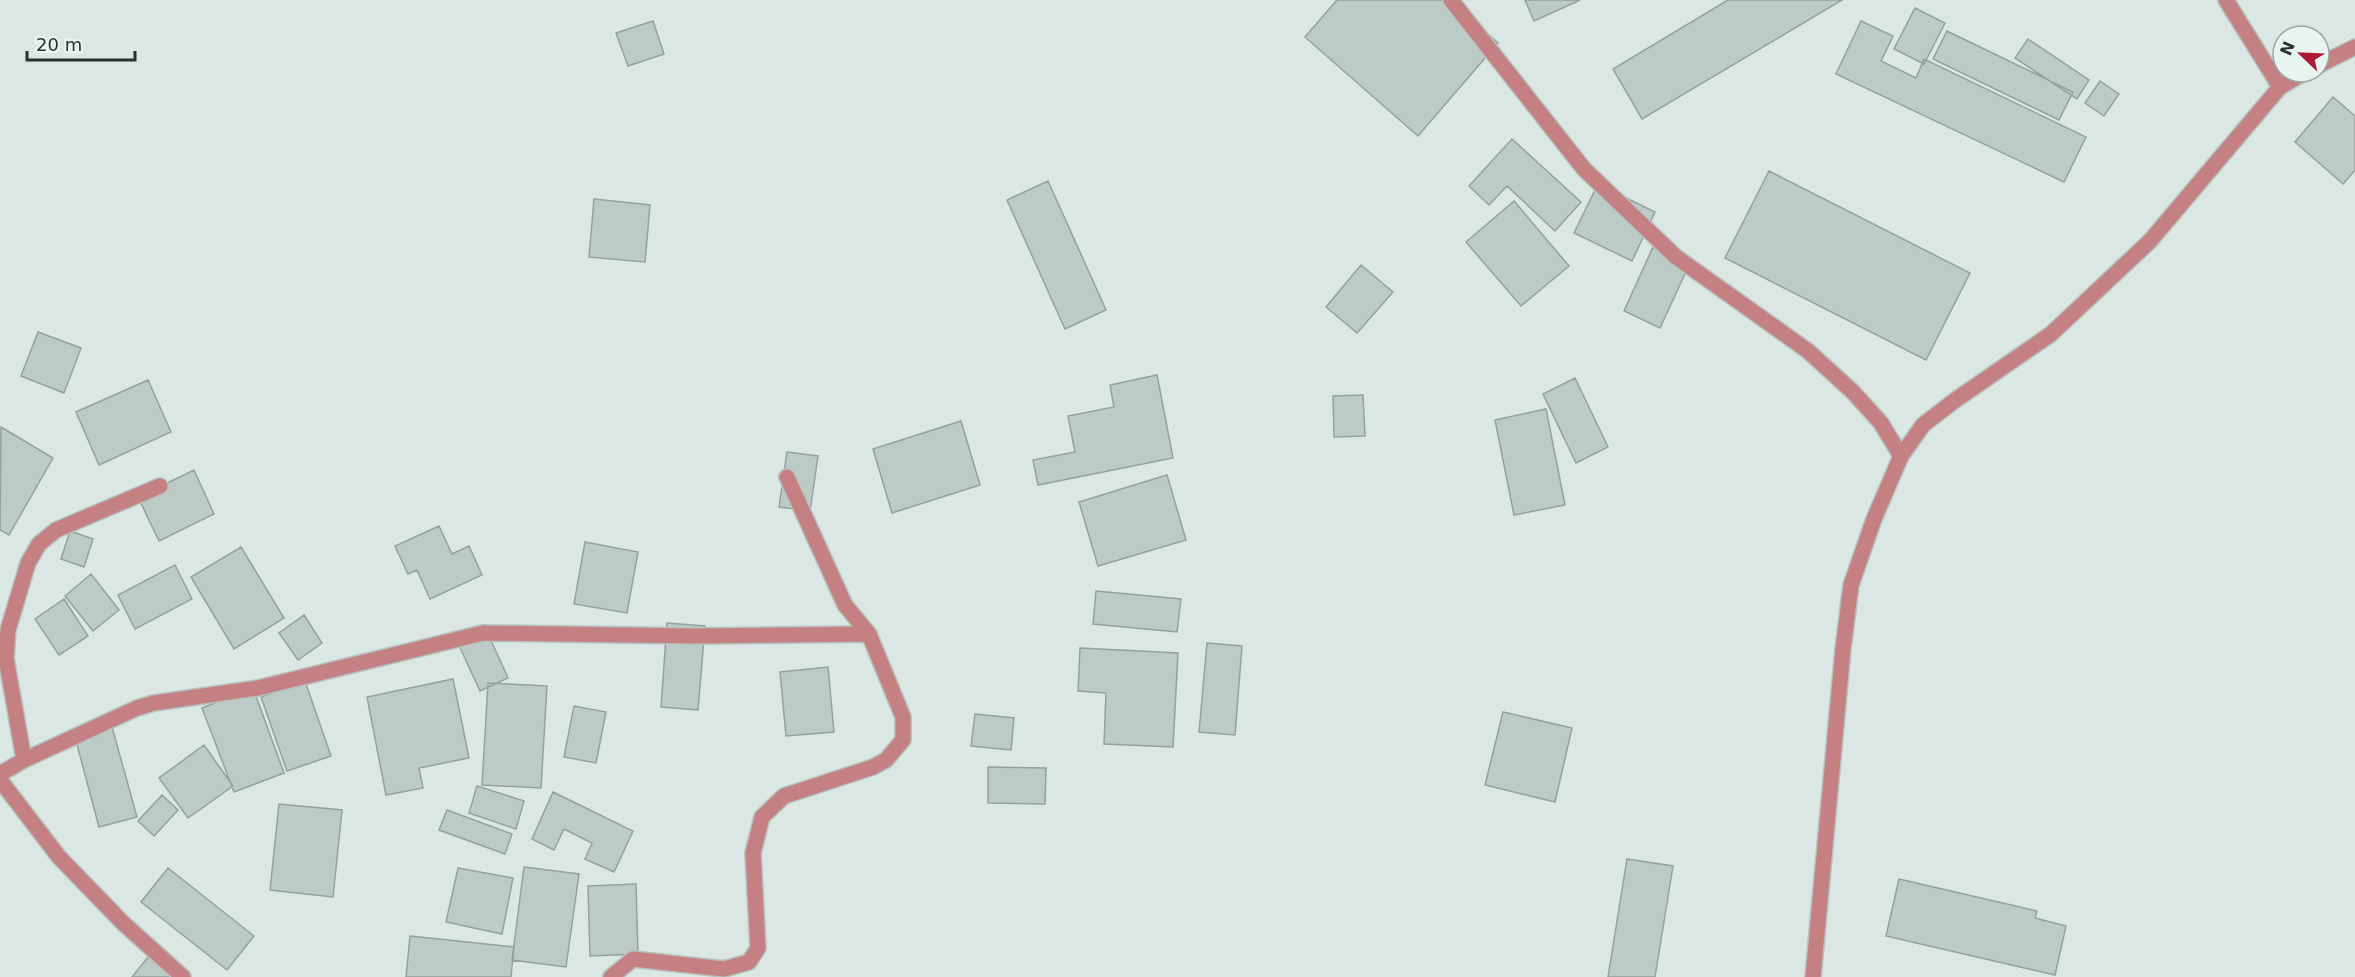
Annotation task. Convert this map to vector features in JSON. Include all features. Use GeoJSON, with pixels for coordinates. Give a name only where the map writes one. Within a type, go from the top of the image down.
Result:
{"type":"FeatureCollection","features":[{"type":"Feature","properties":{"kind":"street"},"geometry":{"type":"LineString","coordinates":[[1451,0],[1584,169],[1676,257],[1808,351],[1853,392],[1881,423],[1901,456]]}},
{"type":"Feature","properties":{"kind":"street"},"geometry":{"type":"LineString","coordinates":[[2226,0],[2280,87]]}},
{"type":"Feature","properties":{"kind":"street"},"geometry":{"type":"LineString","coordinates":[[2331,59],[2355,47]]}},
{"type":"Feature","properties":{"kind":"street"},"geometry":{"type":"LineString","coordinates":[[1813,977],[1851,585],[1874,519],[1901,456],[1923,425],[2051,334],[2150,241],[2280,87],[2285,84]]}},
{"type":"Feature","properties":{"kind":"street"},"geometry":{"type":"LineString","coordinates":[[611,977],[633,959],[724,969],[749,962],[758,948],[753,853],[762,817],[784,796],[873,767],[886,760],[903,740],[903,717],[869,634],[845,605],[787,477]]}},
{"type":"Feature","properties":{"kind":"street"},"geometry":{"type":"LineString","coordinates":[[24,760],[6,658],[8,630],[28,563],[39,544],[56,530],[160,486]]}},
{"type":"Feature","properties":{"kind":"street"},"geometry":{"type":"LineString","coordinates":[[0,774],[24,760],[137,708],[258,688],[483,633],[684,636],[869,634]]}},
{"type":"Feature","properties":{"kind":"street"},"geometry":{"type":"LineString","coordinates":[[0,780],[59,857],[123,923],[183,977]]}},
{"type":"Feature","properties":{"kind":"building"},"geometry":{"type":"Polygon","coordinates":[[[1337,0],[1450,0],[1498,43],[1418,136],[1305,37],[1337,0]]]}},
{"type":"Feature","properties":{"kind":"building"},"geometry":{"type":"Polygon","coordinates":[[[1525,0],[1580,0],[1534,21],[1525,0]]]}},
{"type":"Feature","properties":{"kind":"building"},"geometry":{"type":"Polygon","coordinates":[[[1728,0],[1842,0],[1642,119],[1613,69],[1728,0]]]}},
{"type":"Feature","properties":{"kind":"building"},"geometry":{"type":"Polygon","coordinates":[[[1915,8],[1945,23],[1924,64],[1894,49],[1915,8]]]}},
{"type":"Feature","properties":{"kind":"building"},"geometry":{"type":"Polygon","coordinates":[[[653,21],[664,54],[628,66],[616,33],[653,21]]]}},
{"type":"Feature","properties":{"kind":"building"},"geometry":{"type":"Polygon","coordinates":[[[1861,21],[1893,36],[1881,61],[1916,78],[1924,59],[2086,137],[2064,182],[1836,74],[1861,21]]]}},
{"type":"Feature","properties":{"kind":"building"},"geometry":{"type":"Polygon","coordinates":[[[1947,31],[2073,92],[2059,120],[1933,59],[1947,31]]]}},
{"type":"Feature","properties":{"kind":"building"},"geometry":{"type":"Polygon","coordinates":[[[2028,39],[2089,80],[2077,99],[2015,58],[2028,39]]]}},
{"type":"Feature","properties":{"kind":"building"},"geometry":{"type":"Polygon","coordinates":[[[2100,81],[2119,94],[2104,116],[2085,103],[2100,81]]]}},
{"type":"Feature","properties":{"kind":"building"},"geometry":{"type":"Polygon","coordinates":[[[2333,97],[2355,116],[2355,170],[2343,184],[2295,142],[2333,97]]]}},
{"type":"Feature","properties":{"kind":"building"},"geometry":{"type":"Polygon","coordinates":[[[1512,139],[1581,202],[1555,231],[1507,186],[1489,205],[1469,186],[1512,139]]]}},
{"type":"Feature","properties":{"kind":"building"},"geometry":{"type":"Polygon","coordinates":[[[1769,171],[1970,273],[1926,360],[1725,258],[1769,171]]]}},
{"type":"Feature","properties":{"kind":"building"},"geometry":{"type":"Polygon","coordinates":[[[1048,181],[1106,310],[1065,329],[1007,200],[1048,181]]]}},
{"type":"Feature","properties":{"kind":"building"},"geometry":{"type":"Polygon","coordinates":[[[1598,184],[1655,212],[1632,261],[1574,233],[1598,184]]]}},
{"type":"Feature","properties":{"kind":"building"},"geometry":{"type":"Polygon","coordinates":[[[594,199],[650,205],[645,262],[589,257],[594,199]]]}},
{"type":"Feature","properties":{"kind":"building"},"geometry":{"type":"Polygon","coordinates":[[[1514,201],[1569,266],[1521,306],[1466,242],[1514,201]]]}},
{"type":"Feature","properties":{"kind":"building"},"geometry":{"type":"Polygon","coordinates":[[[1653,247],[1690,263],[1660,328],[1624,311],[1653,247]]]}},
{"type":"Feature","properties":{"kind":"building"},"geometry":{"type":"Polygon","coordinates":[[[1361,265],[1393,292],[1357,333],[1326,307],[1361,265]]]}},
{"type":"Feature","properties":{"kind":"building"},"geometry":{"type":"Polygon","coordinates":[[[38,332],[81,348],[64,393],[21,376],[38,332]]]}},
{"type":"Feature","properties":{"kind":"building"},"geometry":{"type":"Polygon","coordinates":[[[1157,375],[1173,458],[1038,485],[1033,460],[1075,452],[1068,416],[1114,407],[1110,385],[1157,375]]]}},
{"type":"Feature","properties":{"kind":"building"},"geometry":{"type":"Polygon","coordinates":[[[1575,378],[1608,447],[1576,463],[1543,394],[1575,378]]]}},
{"type":"Feature","properties":{"kind":"building"},"geometry":{"type":"Polygon","coordinates":[[[148,380],[171,432],[99,465],[76,412],[148,380]]]}},
{"type":"Feature","properties":{"kind":"building"},"geometry":{"type":"Polygon","coordinates":[[[1363,395],[1365,436],[1334,437],[1333,396],[1363,395]]]}},
{"type":"Feature","properties":{"kind":"building"},"geometry":{"type":"Polygon","coordinates":[[[1546,409],[1565,505],[1514,515],[1495,420],[1546,409]]]}},
{"type":"Feature","properties":{"kind":"building"},"geometry":{"type":"Polygon","coordinates":[[[961,421],[980,485],[892,513],[873,449],[961,421]]]}},
{"type":"Feature","properties":{"kind":"building"},"geometry":{"type":"Polygon","coordinates":[[[1,427],[53,458],[9,535],[0,530],[1,427]]]}},
{"type":"Feature","properties":{"kind":"building"},"geometry":{"type":"Polygon","coordinates":[[[787,452],[818,456],[810,511],[779,507],[787,452]]]}},
{"type":"Feature","properties":{"kind":"building"},"geometry":{"type":"Polygon","coordinates":[[[194,470],[214,514],[159,541],[138,497],[194,470]]]}},
{"type":"Feature","properties":{"kind":"building"},"geometry":{"type":"Polygon","coordinates":[[[1167,475],[1186,540],[1098,566],[1079,502],[1167,475]]]}},
{"type":"Feature","properties":{"kind":"building"},"geometry":{"type":"Polygon","coordinates":[[[439,526],[452,554],[469,546],[482,575],[430,599],[417,570],[408,574],[395,546],[439,526]]]}},
{"type":"Feature","properties":{"kind":"building"},"geometry":{"type":"Polygon","coordinates":[[[70,531],[93,539],[84,567],[61,559],[70,531]]]}},
{"type":"Feature","properties":{"kind":"building"},"geometry":{"type":"Polygon","coordinates":[[[585,542],[638,552],[627,613],[574,604],[585,542]]]}},
{"type":"Feature","properties":{"kind":"building"},"geometry":{"type":"Polygon","coordinates":[[[241,547],[284,618],[234,649],[191,577],[241,547]]]}},
{"type":"Feature","properties":{"kind":"building"},"geometry":{"type":"Polygon","coordinates":[[[175,565],[192,599],[135,629],[118,595],[175,565]]]}},
{"type":"Feature","properties":{"kind":"building"},"geometry":{"type":"Polygon","coordinates":[[[91,574],[119,610],[93,631],[65,596],[91,574]]]}},
{"type":"Feature","properties":{"kind":"building"},"geometry":{"type":"Polygon","coordinates":[[[1096,591],[1181,599],[1177,632],[1093,624],[1096,591]]]}},
{"type":"Feature","properties":{"kind":"building"},"geometry":{"type":"Polygon","coordinates":[[[64,599],[88,636],[59,655],[35,619],[64,599]]]}},
{"type":"Feature","properties":{"kind":"building"},"geometry":{"type":"Polygon","coordinates":[[[304,615],[322,643],[298,660],[279,633],[304,615]]]}},
{"type":"Feature","properties":{"kind":"building"},"geometry":{"type":"Polygon","coordinates":[[[667,623],[705,626],[698,710],[661,707],[667,623]]]}},
{"type":"Feature","properties":{"kind":"building"},"geometry":{"type":"Polygon","coordinates":[[[485,627],[508,678],[480,691],[456,639],[485,627]]]}},
{"type":"Feature","properties":{"kind":"building"},"geometry":{"type":"Polygon","coordinates":[[[1207,643],[1242,646],[1235,735],[1199,732],[1207,643]]]}},
{"type":"Feature","properties":{"kind":"building"},"geometry":{"type":"Polygon","coordinates":[[[1080,648],[1178,653],[1173,747],[1104,744],[1106,693],[1078,691],[1080,648]]]}},
{"type":"Feature","properties":{"kind":"building"},"geometry":{"type":"Polygon","coordinates":[[[828,667],[834,732],[786,736],[780,672],[828,667]]]}},
{"type":"Feature","properties":{"kind":"building"},"geometry":{"type":"Polygon","coordinates":[[[453,679],[469,758],[419,768],[423,788],[386,795],[367,697],[453,679]]]}},
{"type":"Feature","properties":{"kind":"building"},"geometry":{"type":"Polygon","coordinates":[[[305,681],[331,756],[287,771],[261,697],[305,681]]]}},
{"type":"Feature","properties":{"kind":"building"},"geometry":{"type":"Polygon","coordinates":[[[488,683],[547,686],[541,788],[482,785],[488,683]]]}},
{"type":"Feature","properties":{"kind":"building"},"geometry":{"type":"Polygon","coordinates":[[[253,688],[284,773],[234,792],[202,708],[253,688]]]}},
{"type":"Feature","properties":{"kind":"building"},"geometry":{"type":"Polygon","coordinates":[[[574,706],[606,712],[596,763],[564,757],[574,706]]]}},
{"type":"Feature","properties":{"kind":"building"},"geometry":{"type":"Polygon","coordinates":[[[1503,712],[1572,728],[1555,802],[1485,785],[1503,712]]]}},
{"type":"Feature","properties":{"kind":"building"},"geometry":{"type":"Polygon","coordinates":[[[975,714],[1014,718],[1011,750],[971,746],[975,714]]]}},
{"type":"Feature","properties":{"kind":"building"},"geometry":{"type":"Polygon","coordinates":[[[112,727],[137,817],[99,827],[75,737],[112,727]]]}},
{"type":"Feature","properties":{"kind":"building"},"geometry":{"type":"Polygon","coordinates":[[[204,745],[233,786],[188,818],[159,778],[204,745]]]}},
{"type":"Feature","properties":{"kind":"building"},"geometry":{"type":"Polygon","coordinates":[[[988,767],[1046,768],[1045,804],[988,803],[988,767]]]}},
{"type":"Feature","properties":{"kind":"building"},"geometry":{"type":"Polygon","coordinates":[[[477,786],[524,801],[516,829],[469,813],[477,786]]]}},
{"type":"Feature","properties":{"kind":"building"},"geometry":{"type":"Polygon","coordinates":[[[553,792],[633,831],[614,872],[585,859],[592,843],[564,829],[554,850],[532,839],[553,792]]]}},
{"type":"Feature","properties":{"kind":"building"},"geometry":{"type":"Polygon","coordinates":[[[162,795],[178,810],[154,836],[138,821],[162,795]]]}},
{"type":"Feature","properties":{"kind":"building"},"geometry":{"type":"Polygon","coordinates":[[[279,804],[342,810],[333,897],[270,890],[279,804]]]}},
{"type":"Feature","properties":{"kind":"building"},"geometry":{"type":"Polygon","coordinates":[[[447,810],[512,834],[505,854],[439,830],[447,810]]]}},
{"type":"Feature","properties":{"kind":"building"},"geometry":{"type":"Polygon","coordinates":[[[1627,859],[1673,866],[1655,977],[1608,977],[1627,859]]]}},
{"type":"Feature","properties":{"kind":"building"},"geometry":{"type":"Polygon","coordinates":[[[524,867],[579,874],[566,967],[512,960],[524,867]]]}},
{"type":"Feature","properties":{"kind":"building"},"geometry":{"type":"Polygon","coordinates":[[[168,868],[254,936],[227,970],[141,902],[168,868]]]}},
{"type":"Feature","properties":{"kind":"building"},"geometry":{"type":"Polygon","coordinates":[[[458,868],[513,878],[502,934],[446,922],[458,868]]]}},
{"type":"Feature","properties":{"kind":"building"},"geometry":{"type":"Polygon","coordinates":[[[1899,879],[2037,911],[2035,918],[2066,926],[2055,975],[1886,936],[1899,879]]]}},
{"type":"Feature","properties":{"kind":"building"},"geometry":{"type":"Polygon","coordinates":[[[636,884],[638,954],[590,956],[588,886],[636,884]]]}},
{"type":"Feature","properties":{"kind":"building"},"geometry":{"type":"Polygon","coordinates":[[[410,936],[514,947],[511,977],[406,977],[410,936]]]}},
{"type":"Feature","properties":{"kind":"building"},"geometry":{"type":"Polygon","coordinates":[[[148,957],[174,977],[132,977],[148,957]]]}}]}
